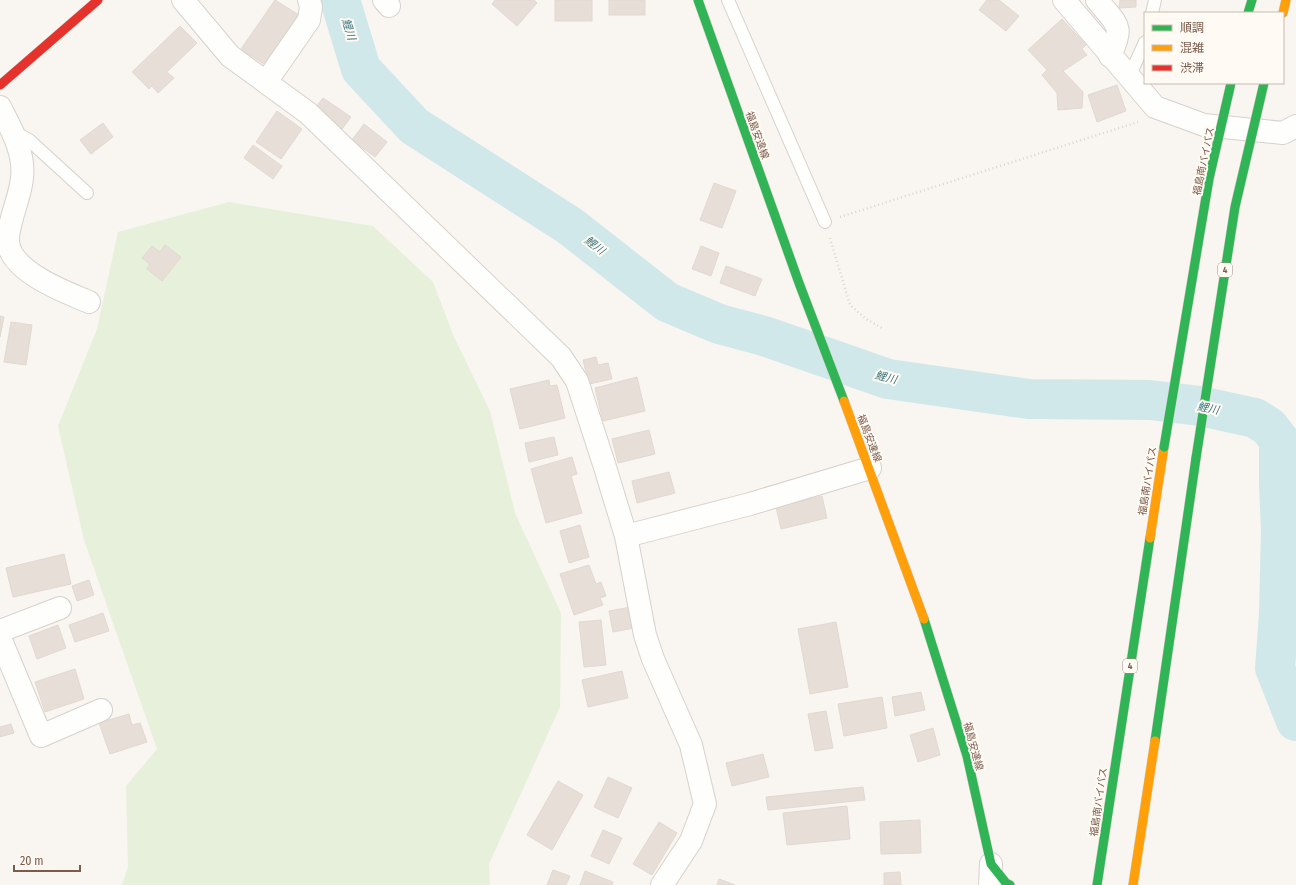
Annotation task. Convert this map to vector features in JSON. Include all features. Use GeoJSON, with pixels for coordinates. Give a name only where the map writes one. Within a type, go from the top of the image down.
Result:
{"type":"FeatureCollection","features":[{"type":"Feature","properties":{"kind":"main road"},"geometry":{"type":"LineString","coordinates":[[0,85],[98,0]]}},
{"type":"Feature","properties":{"kind":"main road","name":"福島安達線"},"geometry":{"type":"LineString","coordinates":[[698,0],[799,283],[870,468],[924,619],[965,749],[991,875],[1010,885]]}},
{"type":"Feature","properties":{"kind":"main road"},"geometry":{"type":"LineString","coordinates":[[1248,12],[1252,0]]}},
{"type":"Feature","properties":{"kind":"main road"},"geometry":{"type":"LineString","coordinates":[[1283,12],[1286,0]]}},
{"type":"Feature","properties":{"kind":"main road","name":"福島南バイパス"},"geometry":{"type":"LineString","coordinates":[[1097,885],[1164,447],[1209,179],[1231,84]]}},
{"type":"Feature","properties":{"kind":"main road","name":"4"},"geometry":{"type":"LineString","coordinates":[[1133,885],[1196,458],[1235,207],[1264,84]]}},
{"type":"Feature","properties":{"kind":"street"},"geometry":{"type":"LineString","coordinates":[[183,0],[230,56],[308,113],[561,357],[576,381],[626,536],[645,635],[653,659],[691,745],[705,804],[691,841],[662,885]]}},
{"type":"Feature","properties":{"kind":"street"},"geometry":{"type":"LineString","coordinates":[[266,82],[309,20],[311,7],[309,0]]}},
{"type":"Feature","properties":{"kind":"street"},"geometry":{"type":"LineString","coordinates":[[1064,0],[1110,56],[1155,107],[1204,125],[1283,133],[1296,126]]}},
{"type":"Feature","properties":{"kind":"street"},"geometry":{"type":"LineString","coordinates":[[1098,0],[1116,24],[1119,32],[1118,40],[1110,56]]}},
{"type":"Feature","properties":{"kind":"street"},"geometry":{"type":"LineString","coordinates":[[0,107],[19,144],[23,178],[8,239],[14,258],[42,282],[89,302]]}},
{"type":"Feature","properties":{"kind":"street"},"geometry":{"type":"LineString","coordinates":[[626,536],[750,504],[870,468]]}},
{"type":"Feature","properties":{"kind":"street"},"geometry":{"type":"LineString","coordinates":[[0,631],[60,608]]}},
{"type":"Feature","properties":{"kind":"street"},"geometry":{"type":"LineString","coordinates":[[0,638],[41,736],[100,710]]}},
{"type":"Feature","properties":{"kind":"lane"},"geometry":{"type":"LineString","coordinates":[[728,0],[825,222]]}},
{"type":"Feature","properties":{"kind":"lane"},"geometry":{"type":"LineString","coordinates":[[1152,12],[1155,0]]}},
{"type":"Feature","properties":{"kind":"lane"},"geometry":{"type":"LineString","coordinates":[[1129,78],[1144,44]]}},
{"type":"Feature","properties":{"kind":"lane"},"geometry":{"type":"LineString","coordinates":[[12,130],[29,140],[87,193]]}},
{"type":"Feature","properties":{"kind":"path"},"geometry":{"type":"LineString","coordinates":[[882,328],[866,319],[850,305],[825,222],[1141,121],[1155,107]]}},
{"type":"Feature","properties":{"kind":"green space"},"geometry":{"type":"Polygon","coordinates":[[[229,202],[373,226],[433,282],[454,337],[490,411],[515,513],[561,613],[560,707],[489,864],[490,885],[122,885],[128,867],[126,786],[157,749],[84,540],[58,426],[97,329],[118,232],[229,202]]]}},
{"type":"Feature","properties":{"kind":"building"},"geometry":{"type":"Polygon","coordinates":[[[275,0],[299,15],[265,65],[241,49],[275,0]]]}},
{"type":"Feature","properties":{"kind":"building"},"geometry":{"type":"Polygon","coordinates":[[[495,0],[534,0],[537,3],[517,26],[492,4],[495,0]]]}},
{"type":"Feature","properties":{"kind":"building"},"geometry":{"type":"Polygon","coordinates":[[[555,0],[592,0],[592,21],[555,21],[555,0]]]}},
{"type":"Feature","properties":{"kind":"building"},"geometry":{"type":"Polygon","coordinates":[[[609,0],[645,0],[645,15],[609,15],[609,0]]]}},
{"type":"Feature","properties":{"kind":"building"},"geometry":{"type":"Polygon","coordinates":[[[987,0],[999,0],[1019,16],[1006,31],[979,10],[987,0]]]}},
{"type":"Feature","properties":{"kind":"building"},"geometry":{"type":"Polygon","coordinates":[[[1120,0],[1136,0],[1136,7],[1119,8],[1120,0]]]}},
{"type":"Feature","properties":{"kind":"building"},"geometry":{"type":"Polygon","coordinates":[[[1062,19],[1086,45],[1082,49],[1087,55],[1063,71],[1083,92],[1082,108],[1058,110],[1057,93],[1042,75],[1047,70],[1028,50],[1062,19]]]}},
{"type":"Feature","properties":{"kind":"building"},"geometry":{"type":"Polygon","coordinates":[[[180,26],[197,43],[167,72],[174,78],[158,93],[152,86],[149,89],[132,72],[180,26]]]}},
{"type":"Feature","properties":{"kind":"building"},"geometry":{"type":"Polygon","coordinates":[[[1117,85],[1126,111],[1097,122],[1088,95],[1117,85]]]}},
{"type":"Feature","properties":{"kind":"building"},"geometry":{"type":"Polygon","coordinates":[[[323,98],[351,117],[342,129],[314,110],[323,98]]]}},
{"type":"Feature","properties":{"kind":"building"},"geometry":{"type":"Polygon","coordinates":[[[277,111],[302,129],[281,159],[256,142],[277,111]]]}},
{"type":"Feature","properties":{"kind":"building"},"geometry":{"type":"Polygon","coordinates":[[[103,123],[113,137],[91,154],[80,140],[103,123]]]}},
{"type":"Feature","properties":{"kind":"building"},"geometry":{"type":"Polygon","coordinates":[[[364,124],[387,142],[375,157],[352,140],[364,124]]]}},
{"type":"Feature","properties":{"kind":"building"},"geometry":{"type":"Polygon","coordinates":[[[253,145],[282,166],[273,179],[244,158],[253,145]]]}},
{"type":"Feature","properties":{"kind":"building"},"geometry":{"type":"Polygon","coordinates":[[[714,183],[736,191],[722,228],[700,220],[714,183]]]}},
{"type":"Feature","properties":{"kind":"building"},"geometry":{"type":"Polygon","coordinates":[[[165,245],[181,257],[162,281],[147,269],[150,264],[142,258],[152,246],[160,252],[165,245]]]}},
{"type":"Feature","properties":{"kind":"building"},"geometry":{"type":"Polygon","coordinates":[[[701,246],[719,253],[711,276],[692,269],[701,246]]]}},
{"type":"Feature","properties":{"kind":"building"},"geometry":{"type":"Polygon","coordinates":[[[726,266],[762,279],[755,296],[720,283],[726,266]]]}},
{"type":"Feature","properties":{"kind":"building"},"geometry":{"type":"Polygon","coordinates":[[[0,316],[4,317],[0,337],[0,316]]]}},
{"type":"Feature","properties":{"kind":"building"},"geometry":{"type":"Polygon","coordinates":[[[11,322],[32,325],[26,365],[4,362],[11,322]]]}},
{"type":"Feature","properties":{"kind":"building"},"geometry":{"type":"Polygon","coordinates":[[[596,357],[598,365],[608,363],[612,379],[589,384],[583,360],[596,357]]]}},
{"type":"Feature","properties":{"kind":"building"},"geometry":{"type":"Polygon","coordinates":[[[637,377],[645,411],[603,421],[595,388],[637,377]]]}},
{"type":"Feature","properties":{"kind":"building"},"geometry":{"type":"Polygon","coordinates":[[[549,380],[550,386],[557,385],[565,418],[520,429],[510,389],[549,380]]]}},
{"type":"Feature","properties":{"kind":"building"},"geometry":{"type":"Polygon","coordinates":[[[649,430],[655,454],[618,463],[612,439],[649,430]]]}},
{"type":"Feature","properties":{"kind":"building"},"geometry":{"type":"Polygon","coordinates":[[[554,437],[558,455],[529,462],[525,443],[554,437]]]}},
{"type":"Feature","properties":{"kind":"building"},"geometry":{"type":"Polygon","coordinates":[[[572,457],[577,474],[571,476],[582,513],[546,523],[531,469],[572,457]]]}},
{"type":"Feature","properties":{"kind":"building"},"geometry":{"type":"Polygon","coordinates":[[[669,472],[675,493],[637,503],[632,481],[669,472]]]}},
{"type":"Feature","properties":{"kind":"building"},"geometry":{"type":"Polygon","coordinates":[[[822,496],[827,518],[781,529],[776,507],[822,496]]]}},
{"type":"Feature","properties":{"kind":"building"},"geometry":{"type":"Polygon","coordinates":[[[580,525],[589,557],[569,563],[560,531],[580,525]]]}},
{"type":"Feature","properties":{"kind":"building"},"geometry":{"type":"Polygon","coordinates":[[[64,554],[71,584],[13,597],[6,568],[64,554]]]}},
{"type":"Feature","properties":{"kind":"building"},"geometry":{"type":"Polygon","coordinates":[[[589,565],[596,584],[601,582],[606,596],[600,598],[603,605],[574,615],[560,574],[589,565]]]}},
{"type":"Feature","properties":{"kind":"building"},"geometry":{"type":"Polygon","coordinates":[[[89,580],[94,595],[77,601],[72,586],[89,580]]]}},
{"type":"Feature","properties":{"kind":"building"},"geometry":{"type":"Polygon","coordinates":[[[631,607],[634,628],[613,632],[609,611],[631,607]]]}},
{"type":"Feature","properties":{"kind":"building"},"geometry":{"type":"Polygon","coordinates":[[[103,613],[109,631],[75,642],[69,625],[103,613]]]}},
{"type":"Feature","properties":{"kind":"building"},"geometry":{"type":"Polygon","coordinates":[[[601,620],[606,665],[584,667],[579,622],[601,620]]]}},
{"type":"Feature","properties":{"kind":"building"},"geometry":{"type":"Polygon","coordinates":[[[836,622],[848,687],[810,694],[798,629],[836,622]]]}},
{"type":"Feature","properties":{"kind":"building"},"geometry":{"type":"Polygon","coordinates":[[[58,625],[66,648],[37,659],[29,636],[58,625]]]}},
{"type":"Feature","properties":{"kind":"building"},"geometry":{"type":"Polygon","coordinates":[[[75,669],[84,699],[45,712],[35,682],[75,669]]]}},
{"type":"Feature","properties":{"kind":"building"},"geometry":{"type":"Polygon","coordinates":[[[622,671],[628,698],[588,707],[582,680],[622,671]]]}},
{"type":"Feature","properties":{"kind":"building"},"geometry":{"type":"Polygon","coordinates":[[[921,692],[925,710],[895,716],[892,697],[921,692]]]}},
{"type":"Feature","properties":{"kind":"building"},"geometry":{"type":"Polygon","coordinates":[[[882,697],[887,728],[844,736],[838,704],[882,697]]]}},
{"type":"Feature","properties":{"kind":"building"},"geometry":{"type":"Polygon","coordinates":[[[826,711],[833,748],[815,751],[808,714],[826,711]]]}},
{"type":"Feature","properties":{"kind":"building"},"geometry":{"type":"Polygon","coordinates":[[[129,714],[132,725],[140,723],[147,742],[110,754],[99,723],[129,714]]]}},
{"type":"Feature","properties":{"kind":"building"},"geometry":{"type":"Polygon","coordinates":[[[11,724],[14,733],[0,737],[0,727],[11,724]]]}},
{"type":"Feature","properties":{"kind":"building"},"geometry":{"type":"Polygon","coordinates":[[[933,728],[940,755],[918,762],[910,735],[933,728]]]}},
{"type":"Feature","properties":{"kind":"building"},"geometry":{"type":"Polygon","coordinates":[[[763,754],[769,777],[732,786],[726,763],[763,754]]]}},
{"type":"Feature","properties":{"kind":"building"},"geometry":{"type":"Polygon","coordinates":[[[608,777],[632,788],[618,818],[594,807],[608,777]]]}},
{"type":"Feature","properties":{"kind":"building"},"geometry":{"type":"Polygon","coordinates":[[[558,781],[583,795],[552,850],[527,835],[558,781]]]}},
{"type":"Feature","properties":{"kind":"building"},"geometry":{"type":"Polygon","coordinates":[[[863,787],[865,800],[768,810],[766,797],[863,787]]]}},
{"type":"Feature","properties":{"kind":"building"},"geometry":{"type":"Polygon","coordinates":[[[847,806],[850,839],[787,845],[783,813],[847,806]]]}},
{"type":"Feature","properties":{"kind":"building"},"geometry":{"type":"Polygon","coordinates":[[[920,820],[921,853],[881,854],[880,822],[920,820]]]}},
{"type":"Feature","properties":{"kind":"building"},"geometry":{"type":"Polygon","coordinates":[[[659,822],[677,833],[652,875],[633,864],[659,822]]]}},
{"type":"Feature","properties":{"kind":"building"},"geometry":{"type":"Polygon","coordinates":[[[603,830],[622,838],[609,864],[591,856],[603,830]]]}},
{"type":"Feature","properties":{"kind":"building"},"geometry":{"type":"Polygon","coordinates":[[[553,870],[570,876],[566,885],[547,885],[553,870]]]}},
{"type":"Feature","properties":{"kind":"building"},"geometry":{"type":"Polygon","coordinates":[[[585,871],[613,882],[612,885],[580,885],[585,871]]]}},
{"type":"Feature","properties":{"kind":"building"},"geometry":{"type":"Polygon","coordinates":[[[900,872],[901,885],[884,885],[884,873],[900,872]]]}},
{"type":"Feature","properties":{"kind":"building"},"geometry":{"type":"Polygon","coordinates":[[[719,879],[735,885],[717,885],[719,879]]]}},
{"type":"Feature","properties":{"kind":"waterway","name":"鯉川"},"geometry":{"type":"LineString","coordinates":[[340,0],[361,69],[414,126],[570,226],[667,302],[719,324],[764,336],[888,379],[1029,399],[1150,400],[1200,406],[1255,418],[1269,427],[1279,440],[1281,530],[1279,614],[1275,668],[1296,721]]}},
{"type":"Feature","properties":{"kind":"traffic: fast"},"geometry":{"type":"LineString","coordinates":[[698,0],[799,283],[844,401]]}},
{"type":"Feature","properties":{"kind":"traffic: fast"},"geometry":{"type":"LineString","coordinates":[[1248,12],[1252,0]]}},
{"type":"Feature","properties":{"kind":"traffic: fast"},"geometry":{"type":"LineString","coordinates":[[1164,447],[1209,179],[1231,84]]}},
{"type":"Feature","properties":{"kind":"traffic: fast"},"geometry":{"type":"LineString","coordinates":[[1196,458],[1235,207],[1264,84]]}},
{"type":"Feature","properties":{"kind":"traffic: fast"},"geometry":{"type":"LineString","coordinates":[[1155,741],[1196,458]]}},
{"type":"Feature","properties":{"kind":"traffic: fast"},"geometry":{"type":"LineString","coordinates":[[1097,885],[1150,538]]}},
{"type":"Feature","properties":{"kind":"traffic: fast"},"geometry":{"type":"LineString","coordinates":[[924,619],[967,756],[991,864],[1006,883],[1010,885]]}},
{"type":"Feature","properties":{"kind":"traffic: slow"},"geometry":{"type":"LineString","coordinates":[[1283,12],[1286,0]]}},
{"type":"Feature","properties":{"kind":"traffic: slow"},"geometry":{"type":"LineString","coordinates":[[844,401],[924,619]]}},
{"type":"Feature","properties":{"kind":"traffic: slow"},"geometry":{"type":"LineString","coordinates":[[1150,538],[1164,447]]}},
{"type":"Feature","properties":{"kind":"traffic: slow"},"geometry":{"type":"LineString","coordinates":[[1133,885],[1155,741]]}},
{"type":"Feature","properties":{"kind":"traffic: jam"},"geometry":{"type":"LineString","coordinates":[[0,85],[98,0]]}}]}
